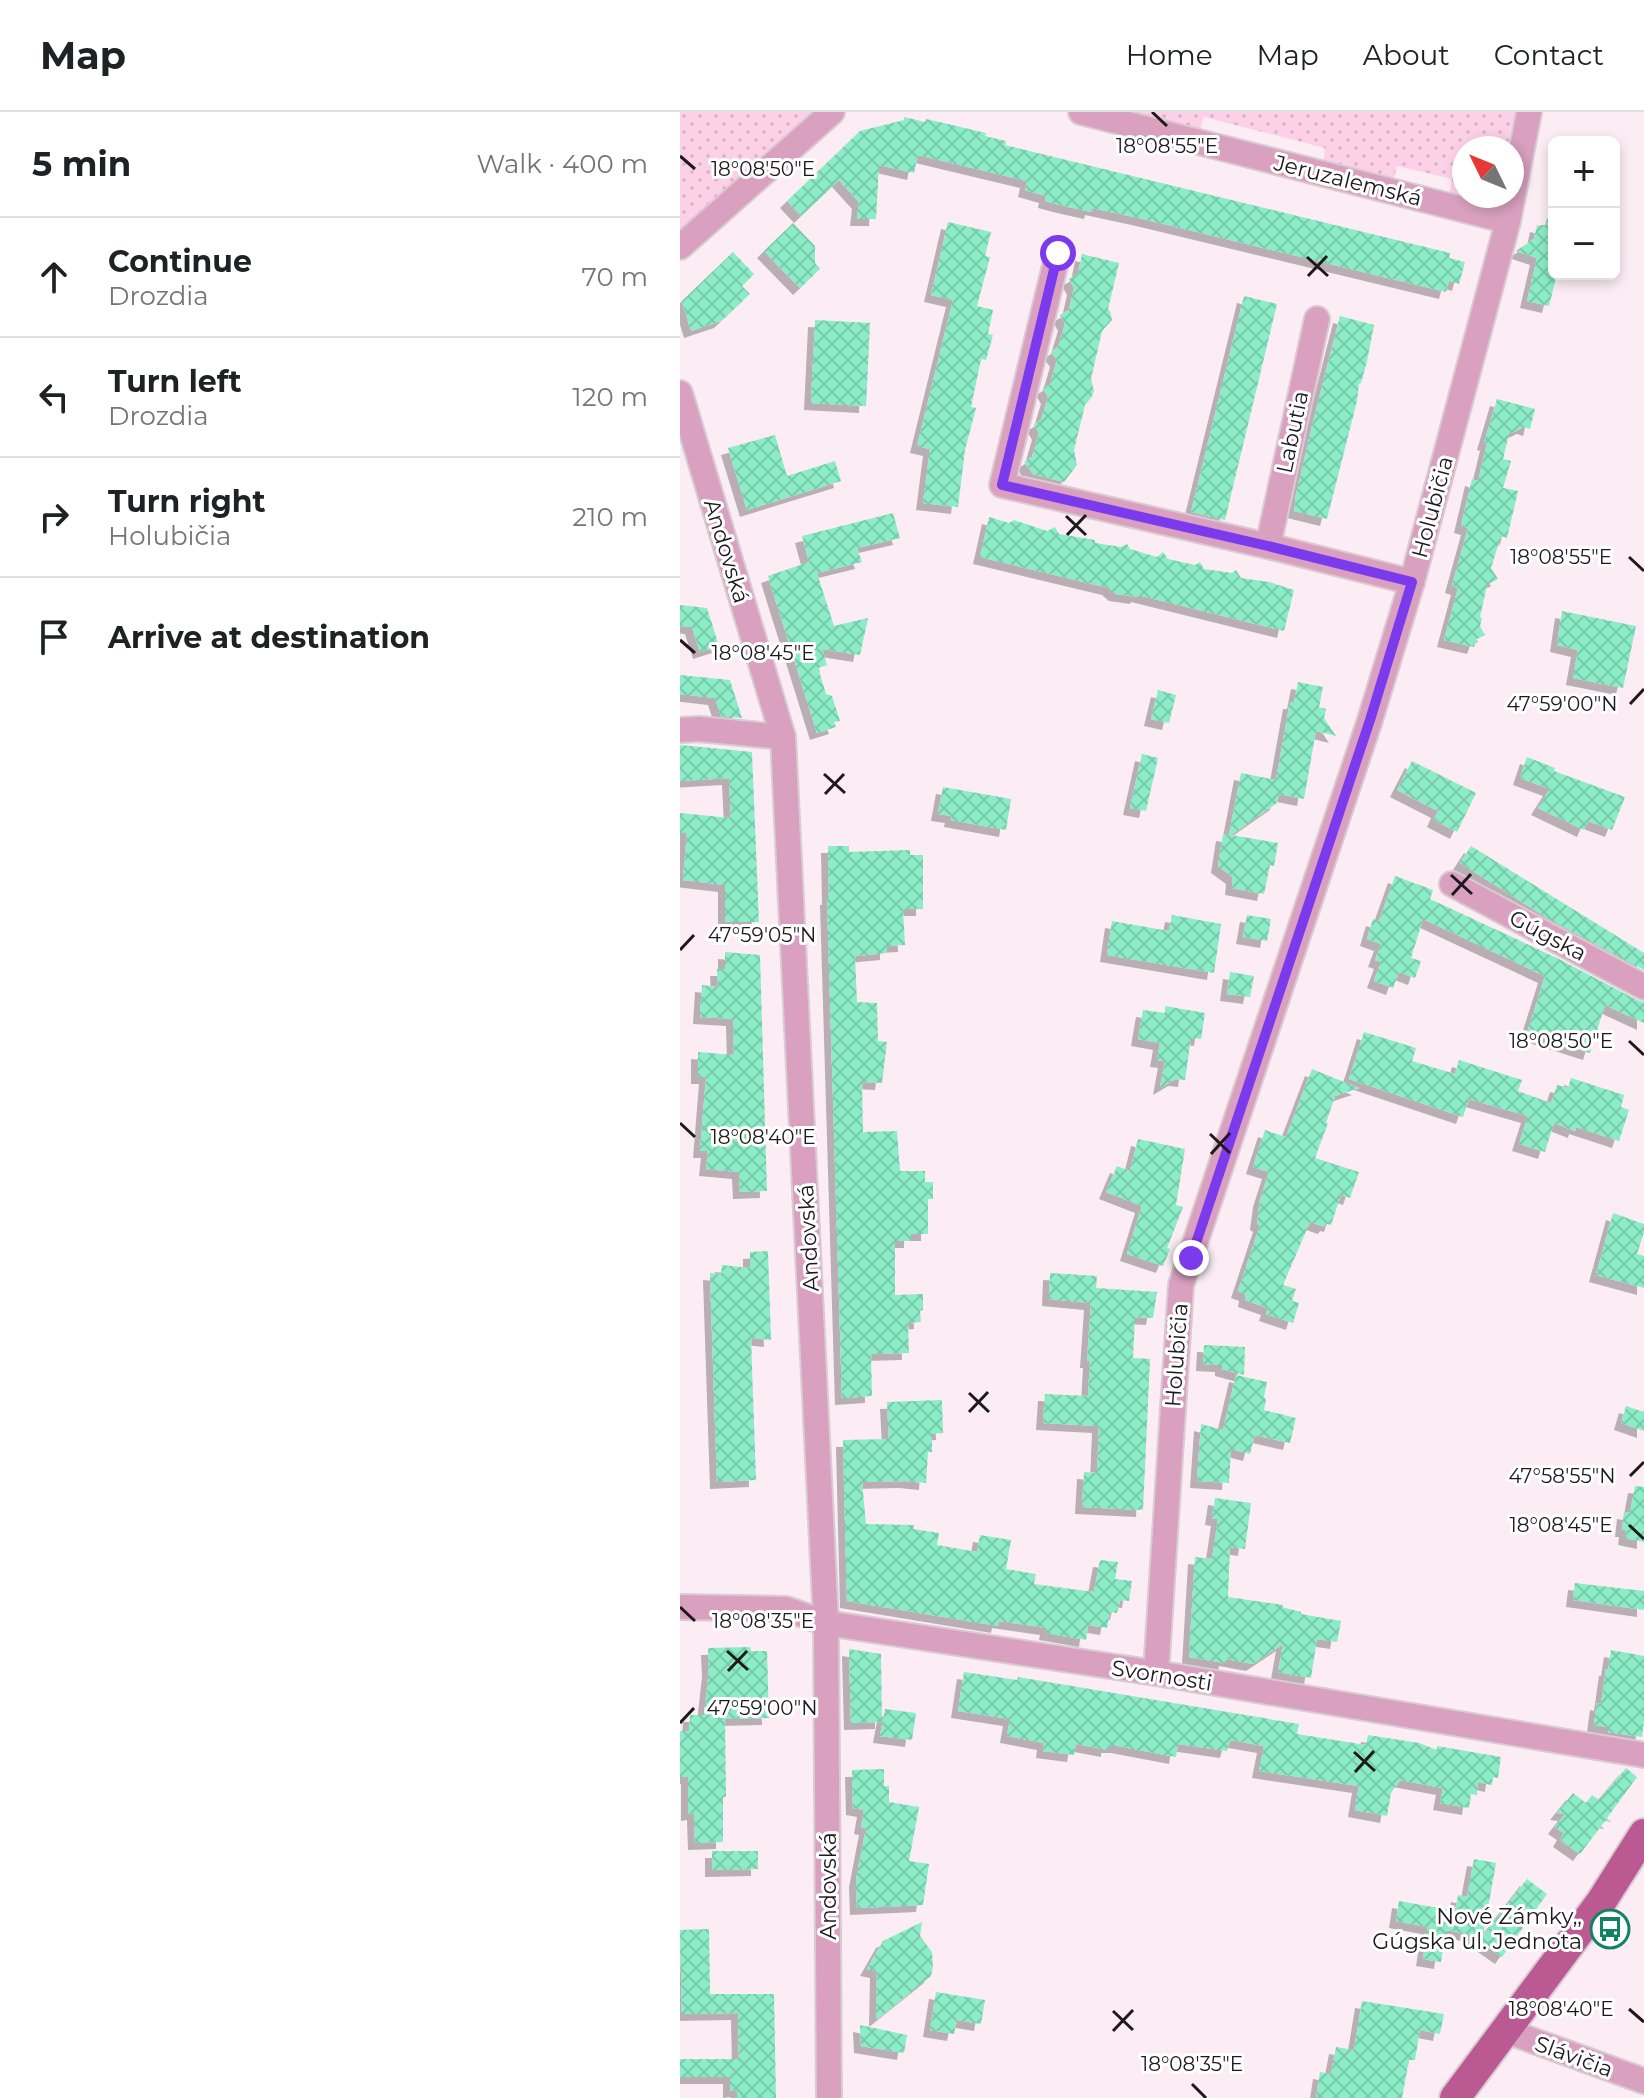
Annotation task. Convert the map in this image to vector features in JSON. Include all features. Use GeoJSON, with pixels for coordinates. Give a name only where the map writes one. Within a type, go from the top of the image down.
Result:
{"type":"FeatureCollection","features":[{"type":"Feature","properties":{"kind":"main road"},"geometry":{"type":"LineString","coordinates":[[1455,2098],[1601,1902],[1644,1834]]}},
{"type":"Feature","properties":{"kind":"street"},"geometry":{"type":"LineString","coordinates":[[680,247],[832,112]]}},
{"type":"Feature","properties":{"kind":"street","name":"Jeruzalemská"},"geometry":{"type":"LineString","coordinates":[[1081,112],[1508,221]]}},
{"type":"Feature","properties":{"kind":"street"},"geometry":{"type":"LineString","coordinates":[[1508,221],[1529,112]]}},
{"type":"Feature","properties":{"kind":"street","name":"Holubičia"},"geometry":{"type":"LineString","coordinates":[[1156,1673],[1181,1285],[1370,720],[1412,582],[1508,221]]}},
{"type":"Feature","properties":{"kind":"street"},"geometry":{"type":"LineString","coordinates":[[1058,253],[1002,485],[1412,582]]}},
{"type":"Feature","properties":{"kind":"street","name":"Labutia"},"geometry":{"type":"LineString","coordinates":[[1268,546],[1317,319]]}},
{"type":"Feature","properties":{"kind":"street","name":"Andovská"},"geometry":{"type":"LineString","coordinates":[[680,393],[783,737],[826,1623],[829,2098]]}},
{"type":"Feature","properties":{"kind":"street"},"geometry":{"type":"LineString","coordinates":[[680,730],[783,737]]}},
{"type":"Feature","properties":{"kind":"street","name":"Gúgska"},"geometry":{"type":"LineString","coordinates":[[1452,884],[1644,987]]}},
{"type":"Feature","properties":{"kind":"street","name":"Svornosti"},"geometry":{"type":"LineString","coordinates":[[680,1607],[786,1609],[826,1623],[1156,1673],[1644,1755]]}},
{"type":"Feature","properties":{"kind":"street","name":"Slávičia"},"geometry":{"type":"LineString","coordinates":[[1504,2030],[1644,2081]]}},
{"type":"Feature","properties":{"kind":"street"},"geometry":{"type":"LineString","coordinates":[[1619,2073],[1620,2098]]}},
{"type":"Feature","properties":{"kind":"shaded area"},"geometry":{"type":"Polygon","coordinates":[[[680,112],[814,112],[680,233],[680,112]]]}},
{"type":"Feature","properties":{"kind":"shaded area"},"geometry":{"type":"Polygon","coordinates":[[[1115,112],[1515,112],[1510,136],[1452,136],[1452,179],[1397,166],[1393,182],[1323,164],[1325,148],[1204,117],[1199,133],[1115,112]]]}},
{"type":"Feature","properties":{"kind":"building"},"geometry":{"type":"Polygon","coordinates":[[[904,117],[986,133],[985,136],[1006,141],[1005,145],[1450,253],[1449,258],[1465,262],[1459,284],[1449,281],[1446,292],[1143,219],[1092,208],[1091,212],[1064,206],[1045,201],[1046,196],[1025,190],[1027,181],[918,155],[914,173],[879,165],[876,219],[857,219],[859,202],[839,180],[801,216],[787,201],[860,131],[904,120],[904,117]]]}},
{"type":"Feature","properties":{"kind":"building"},"geometry":{"type":"Polygon","coordinates":[[[1548,218],[1548,280],[1556,280],[1549,306],[1527,301],[1537,258],[1516,251],[1534,239],[1537,225],[1545,227],[1548,218]]]}},
{"type":"Feature","properties":{"kind":"building"},"geometry":{"type":"Polygon","coordinates":[[[948,222],[991,232],[985,256],[990,257],[977,306],[993,310],[988,334],[993,335],[986,360],[981,359],[971,407],[976,408],[965,450],[958,507],[923,503],[930,449],[917,446],[953,300],[931,295],[948,222]]]}},
{"type":"Feature","properties":{"kind":"building"},"geometry":{"type":"Polygon","coordinates":[[[793,223],[815,246],[815,263],[820,269],[800,288],[764,251],[793,223]]]}},
{"type":"Feature","properties":{"kind":"building"},"geometry":{"type":"Polygon","coordinates":[[[733,252],[754,274],[742,286],[750,294],[721,321],[691,331],[682,301],[733,252]]]}},
{"type":"Feature","properties":{"kind":"building"},"geometry":{"type":"Polygon","coordinates":[[[1082,254],[1119,263],[1108,309],[1112,320],[1102,331],[1091,379],[1094,391],[1085,405],[1074,450],[1077,465],[1064,482],[1033,474],[1024,462],[1032,457],[1039,433],[1034,424],[1041,420],[1048,397],[1043,388],[1050,384],[1057,360],[1051,352],[1058,347],[1065,324],[1060,315],[1069,310],[1074,288],[1069,279],[1078,274],[1082,254]]]}},
{"type":"Feature","properties":{"kind":"building"},"geometry":{"type":"Polygon","coordinates":[[[1244,296],[1277,304],[1225,520],[1191,512],[1244,296]]]}},
{"type":"Feature","properties":{"kind":"building"},"geometry":{"type":"Polygon","coordinates":[[[1340,316],[1374,325],[1327,519],[1294,511],[1340,316]]]}},
{"type":"Feature","properties":{"kind":"building"},"geometry":{"type":"Polygon","coordinates":[[[815,320],[870,323],[866,406],[811,403],[815,320]]]}},
{"type":"Feature","properties":{"kind":"building"},"geometry":{"type":"Polygon","coordinates":[[[1497,399],[1535,409],[1530,429],[1524,427],[1509,434],[1503,459],[1511,461],[1503,488],[1518,491],[1507,538],[1501,536],[1491,568],[1498,579],[1487,585],[1480,617],[1480,626],[1485,635],[1477,639],[1474,647],[1444,640],[1458,588],[1452,586],[1468,528],[1461,526],[1472,479],[1478,481],[1487,444],[1484,443],[1497,399]]]}},
{"type":"Feature","properties":{"kind":"building"},"geometry":{"type":"Polygon","coordinates":[[[775,435],[787,476],[835,461],[841,481],[747,510],[728,448],[775,435]]]}},
{"type":"Feature","properties":{"kind":"building"},"geometry":{"type":"Polygon","coordinates":[[[893,513],[900,538],[857,548],[862,562],[817,573],[834,626],[868,618],[860,655],[822,649],[827,665],[818,668],[826,694],[832,696],[840,721],[834,722],[836,727],[817,733],[768,576],[809,562],[802,536],[893,513]]]}},
{"type":"Feature","properties":{"kind":"building"},"geometry":{"type":"Polygon","coordinates":[[[989,517],[1009,523],[1014,520],[1047,531],[1055,527],[1059,534],[1095,540],[1095,543],[1121,547],[1127,544],[1130,549],[1157,557],[1163,552],[1168,559],[1195,565],[1200,562],[1204,569],[1232,573],[1236,570],[1241,578],[1294,590],[1284,631],[1138,595],[1116,594],[1109,588],[980,557],[989,517]]]}},
{"type":"Feature","properties":{"kind":"building"},"geometry":{"type":"Polygon","coordinates":[[[680,605],[707,608],[719,646],[700,652],[692,627],[680,626],[680,605]]]}},
{"type":"Feature","properties":{"kind":"building"},"geometry":{"type":"Polygon","coordinates":[[[1562,611],[1636,626],[1623,688],[1573,678],[1578,650],[1557,645],[1562,611]]]}},
{"type":"Feature","properties":{"kind":"building"},"geometry":{"type":"Polygon","coordinates":[[[680,675],[730,680],[742,718],[721,716],[715,698],[680,694],[680,675]]]}},
{"type":"Feature","properties":{"kind":"building"},"geometry":{"type":"Polygon","coordinates":[[[1298,682],[1323,687],[1319,707],[1326,709],[1324,718],[1336,736],[1316,731],[1304,799],[1279,794],[1277,803],[1231,835],[1278,843],[1264,894],[1232,888],[1233,877],[1218,866],[1223,834],[1229,835],[1241,773],[1276,780],[1290,702],[1294,702],[1298,682]]]}},
{"type":"Feature","properties":{"kind":"building"},"geometry":{"type":"Polygon","coordinates":[[[1158,690],[1176,695],[1169,723],[1151,719],[1158,690]]]}},
{"type":"Feature","properties":{"kind":"building"},"geometry":{"type":"Polygon","coordinates":[[[680,745],[752,752],[759,922],[725,922],[725,885],[683,880],[687,833],[680,833],[680,813],[731,818],[729,778],[680,781],[680,745]]]}},
{"type":"Feature","properties":{"kind":"building"},"geometry":{"type":"Polygon","coordinates":[[[1142,754],[1158,758],[1146,811],[1130,808],[1142,754]]]}},
{"type":"Feature","properties":{"kind":"building"},"geometry":{"type":"Polygon","coordinates":[[[1527,757],[1555,768],[1554,771],[1625,797],[1612,830],[1588,821],[1584,830],[1538,808],[1550,789],[1520,778],[1527,757]]]}},
{"type":"Feature","properties":{"kind":"building"},"geometry":{"type":"Polygon","coordinates":[[[1412,761],[1476,793],[1457,832],[1434,820],[1438,811],[1397,790],[1412,761]]]}},
{"type":"Feature","properties":{"kind":"building"},"geometry":{"type":"Polygon","coordinates":[[[943,787],[1011,799],[1006,830],[951,820],[952,816],[938,814],[943,787]]]}},
{"type":"Feature","properties":{"kind":"building"},"geometry":{"type":"Polygon","coordinates":[[[828,846],[849,846],[849,852],[910,850],[910,855],[923,855],[923,909],[903,909],[905,945],[887,946],[887,953],[855,956],[857,1002],[877,1003],[878,1041],[887,1042],[882,1083],[862,1082],[863,1132],[897,1131],[900,1171],[925,1171],[925,1182],[933,1182],[933,1199],[928,1199],[928,1234],[911,1234],[911,1241],[895,1241],[895,1295],[923,1294],[921,1322],[908,1323],[909,1353],[871,1354],[872,1396],[842,1398],[827,898],[828,846]]]}},
{"type":"Feature","properties":{"kind":"building"},"geometry":{"type":"Polygon","coordinates":[[[1471,846],[1644,953],[1644,970],[1549,919],[1460,863],[1471,846]]]}},
{"type":"Feature","properties":{"kind":"building"},"geometry":{"type":"Polygon","coordinates":[[[1395,876],[1433,890],[1430,899],[1644,1002],[1644,1023],[1605,1005],[1590,1053],[1527,1033],[1545,976],[1423,919],[1411,958],[1421,961],[1415,978],[1399,972],[1393,988],[1374,981],[1381,962],[1375,960],[1381,944],[1367,939],[1373,919],[1379,921],[1395,876]]]}},
{"type":"Feature","properties":{"kind":"building"},"geometry":{"type":"Polygon","coordinates":[[[1172,915],[1221,924],[1214,973],[1107,955],[1112,921],[1169,931],[1172,915]]]}},
{"type":"Feature","properties":{"kind":"building"},"geometry":{"type":"Polygon","coordinates":[[[1247,915],[1271,919],[1267,941],[1243,937],[1247,915]]]}},
{"type":"Feature","properties":{"kind":"building"},"geometry":{"type":"Polygon","coordinates":[[[725,952],[760,955],[767,1191],[740,1192],[739,1172],[706,1169],[708,1151],[700,1151],[706,1077],[698,1077],[698,1052],[734,1055],[733,1019],[700,1017],[702,985],[718,987],[717,969],[725,969],[725,952]]]}},
{"type":"Feature","properties":{"kind":"building"},"geometry":{"type":"Polygon","coordinates":[[[1230,972],[1254,976],[1250,997],[1227,994],[1230,972]]]}},
{"type":"Feature","properties":{"kind":"building"},"geometry":{"type":"Polygon","coordinates":[[[1165,1006],[1205,1013],[1201,1039],[1191,1038],[1185,1080],[1175,1079],[1160,1088],[1165,1061],[1157,1060],[1160,1043],[1138,1039],[1143,1010],[1165,1013],[1165,1006]]]}},
{"type":"Feature","properties":{"kind":"building"},"geometry":{"type":"Polygon","coordinates":[[[1364,1032],[1416,1048],[1412,1061],[1455,1074],[1459,1060],[1522,1080],[1518,1091],[1551,1103],[1557,1085],[1568,1088],[1571,1078],[1624,1095],[1621,1107],[1629,1110],[1619,1141],[1554,1123],[1545,1152],[1519,1144],[1528,1116],[1469,1099],[1463,1117],[1349,1079],[1364,1032]]]}},
{"type":"Feature","properties":{"kind":"building"},"geometry":{"type":"Polygon","coordinates":[[[1312,1069],[1359,1088],[1335,1096],[1315,1158],[1359,1172],[1350,1198],[1341,1195],[1331,1225],[1325,1227],[1310,1222],[1283,1285],[1296,1289],[1292,1301],[1299,1303],[1293,1323],[1266,1314],[1268,1308],[1245,1300],[1246,1294],[1238,1291],[1260,1225],[1257,1223],[1260,1200],[1269,1172],[1253,1167],[1265,1130],[1286,1137],[1312,1069]]]}},
{"type":"Feature","properties":{"kind":"building"},"geometry":{"type":"Polygon","coordinates":[[[1138,1139],[1185,1149],[1176,1205],[1183,1207],[1163,1266],[1127,1254],[1142,1206],[1106,1192],[1117,1166],[1130,1171],[1138,1139]]]}},
{"type":"Feature","properties":{"kind":"building"},"geometry":{"type":"Polygon","coordinates":[[[1613,1213],[1644,1224],[1637,1254],[1644,1256],[1644,1288],[1596,1275],[1613,1213]]]}},
{"type":"Feature","properties":{"kind":"building"},"geometry":{"type":"Polygon","coordinates":[[[768,1251],[771,1340],[751,1338],[756,1480],[717,1482],[710,1273],[721,1274],[722,1265],[750,1268],[750,1252],[768,1251]]]}},
{"type":"Feature","properties":{"kind":"building"},"geometry":{"type":"Polygon","coordinates":[[[1050,1273],[1097,1276],[1096,1288],[1157,1292],[1153,1318],[1135,1317],[1133,1358],[1150,1359],[1143,1510],[1082,1507],[1084,1472],[1097,1473],[1099,1426],[1043,1423],[1045,1394],[1088,1396],[1090,1361],[1087,1361],[1091,1303],[1049,1299],[1050,1273]]]}},
{"type":"Feature","properties":{"kind":"building"},"geometry":{"type":"Polygon","coordinates":[[[1204,1345],[1245,1347],[1244,1375],[1222,1369],[1222,1365],[1203,1364],[1204,1345]]]}},
{"type":"Feature","properties":{"kind":"building"},"geometry":{"type":"Polygon","coordinates":[[[1236,1375],[1267,1382],[1264,1410],[1296,1418],[1290,1443],[1255,1435],[1250,1454],[1231,1449],[1229,1483],[1197,1481],[1201,1424],[1223,1430],[1236,1375]]]}},
{"type":"Feature","properties":{"kind":"building"},"geometry":{"type":"Polygon","coordinates":[[[942,1400],[943,1433],[932,1434],[926,1483],[862,1482],[866,1524],[914,1525],[913,1529],[939,1533],[937,1545],[977,1552],[980,1535],[1011,1540],[1006,1569],[1036,1574],[1034,1584],[1094,1592],[1100,1560],[1118,1562],[1115,1579],[1132,1581],[1129,1601],[1120,1600],[1117,1613],[1110,1612],[1107,1628],[1088,1625],[1086,1640],[1046,1633],[1047,1628],[999,1621],[998,1626],[847,1601],[843,1440],[889,1439],[887,1402],[942,1400]]]}},
{"type":"Feature","properties":{"kind":"building"},"geometry":{"type":"Polygon","coordinates":[[[1626,1406],[1644,1412],[1644,1431],[1621,1423],[1626,1406]]]}},
{"type":"Feature","properties":{"kind":"building"},"geometry":{"type":"Polygon","coordinates":[[[1635,1486],[1644,1487],[1644,1542],[1625,1538],[1626,1530],[1622,1530],[1624,1512],[1630,1513],[1635,1486]]]}},
{"type":"Feature","properties":{"kind":"building"},"geometry":{"type":"Polygon","coordinates":[[[1215,1498],[1251,1503],[1245,1549],[1230,1547],[1228,1597],[1283,1605],[1301,1614],[1341,1621],[1337,1642],[1317,1639],[1311,1678],[1278,1672],[1283,1644],[1253,1664],[1189,1657],[1195,1557],[1212,1559],[1218,1519],[1212,1518],[1215,1498]]]}},
{"type":"Feature","properties":{"kind":"building"},"geometry":{"type":"Polygon","coordinates":[[[1575,1583],[1644,1591],[1644,1610],[1573,1600],[1575,1583]]]}},
{"type":"Feature","properties":{"kind":"building"},"geometry":{"type":"Polygon","coordinates":[[[750,1647],[751,1651],[767,1651],[769,1718],[725,1719],[723,1842],[695,1843],[694,1813],[688,1814],[688,1777],[680,1777],[680,1731],[689,1731],[690,1715],[704,1715],[708,1648],[750,1647]]]}},
{"type":"Feature","properties":{"kind":"building"},"geometry":{"type":"Polygon","coordinates":[[[849,1649],[881,1654],[882,1722],[851,1723],[849,1649]]]}},
{"type":"Feature","properties":{"kind":"building"},"geometry":{"type":"Polygon","coordinates":[[[1611,1650],[1644,1656],[1642,1737],[1608,1732],[1608,1727],[1594,1725],[1611,1650]]]}},
{"type":"Feature","properties":{"kind":"building"},"geometry":{"type":"Polygon","coordinates":[[[964,1672],[1017,1680],[1018,1677],[1299,1724],[1297,1734],[1366,1745],[1368,1735],[1419,1743],[1437,1750],[1437,1746],[1501,1757],[1498,1778],[1493,1777],[1492,1785],[1478,1782],[1477,1795],[1471,1794],[1469,1808],[1440,1803],[1443,1788],[1400,1780],[1391,1793],[1387,1816],[1355,1810],[1359,1786],[1259,1771],[1264,1746],[1230,1740],[1227,1751],[1178,1744],[1176,1757],[1118,1746],[1108,1746],[1108,1750],[1076,1744],[1074,1755],[1043,1751],[1044,1743],[1007,1736],[1010,1719],[958,1711],[964,1672]]]}},
{"type":"Feature","properties":{"kind":"building"},"geometry":{"type":"Polygon","coordinates":[[[885,1709],[916,1713],[912,1740],[880,1736],[885,1709]]]}},
{"type":"Feature","properties":{"kind":"building"},"geometry":{"type":"Polygon","coordinates":[[[1626,1768],[1637,1777],[1607,1818],[1611,1822],[1605,1821],[1580,1854],[1560,1840],[1564,1833],[1555,1827],[1565,1814],[1557,1813],[1573,1793],[1586,1803],[1592,1795],[1599,1800],[1626,1768]]]}},
{"type":"Feature","properties":{"kind":"building"},"geometry":{"type":"Polygon","coordinates":[[[884,1769],[884,1786],[889,1786],[889,1802],[919,1807],[909,1861],[929,1864],[923,1905],[857,1908],[856,1880],[866,1828],[861,1827],[864,1810],[853,1808],[852,1770],[884,1769]]]}},
{"type":"Feature","properties":{"kind":"building"},"geometry":{"type":"Polygon","coordinates":[[[712,1851],[758,1851],[758,1869],[712,1870],[712,1851]]]}},
{"type":"Feature","properties":{"kind":"building"},"geometry":{"type":"Polygon","coordinates":[[[1474,1859],[1496,1863],[1483,1936],[1527,1879],[1547,1894],[1502,1957],[1469,1934],[1446,1930],[1441,1962],[1423,1959],[1428,1927],[1396,1921],[1399,1901],[1455,1911],[1458,1895],[1467,1897],[1474,1859]]]}},
{"type":"Feature","properties":{"kind":"building"},"geometry":{"type":"Polygon","coordinates":[[[922,1922],[920,1936],[932,1952],[931,1976],[876,2020],[877,1971],[867,1969],[883,1941],[922,1922]]]}},
{"type":"Feature","properties":{"kind":"building"},"geometry":{"type":"Polygon","coordinates":[[[709,1929],[710,1994],[774,1994],[776,2098],[737,2098],[737,2090],[730,2091],[730,2077],[680,2077],[680,2059],[739,2059],[738,2013],[682,2014],[680,1930],[709,1929]]]}},
{"type":"Feature","properties":{"kind":"building"},"geometry":{"type":"Polygon","coordinates":[[[936,1992],[985,2000],[981,2024],[957,2020],[954,2034],[930,2030],[936,1992]]]}},
{"type":"Feature","properties":{"kind":"building"},"geometry":{"type":"Polygon","coordinates":[[[1362,2001],[1444,2014],[1440,2034],[1420,2030],[1415,2060],[1409,2060],[1402,2098],[1316,2098],[1320,2072],[1331,2074],[1336,2047],[1354,2050],[1362,2001]]]}},
{"type":"Feature","properties":{"kind":"building"},"geometry":{"type":"Polygon","coordinates":[[[860,2025],[907,2035],[904,2053],[861,2046],[860,2025]]]}},
{"type":"Feature","properties":{"kind":"place","name":"Nové Zámky,, Gúgska ul. Jednota"},"geometry":{"type":"Point","coordinates":[1610,1929]}},
{"type":"Feature","properties":{"kind":"route"},"geometry":{"type":"LineString","coordinates":[[1058,253],[1002,485],[1412,582],[1370,720],[1191,1258]]}}]}
